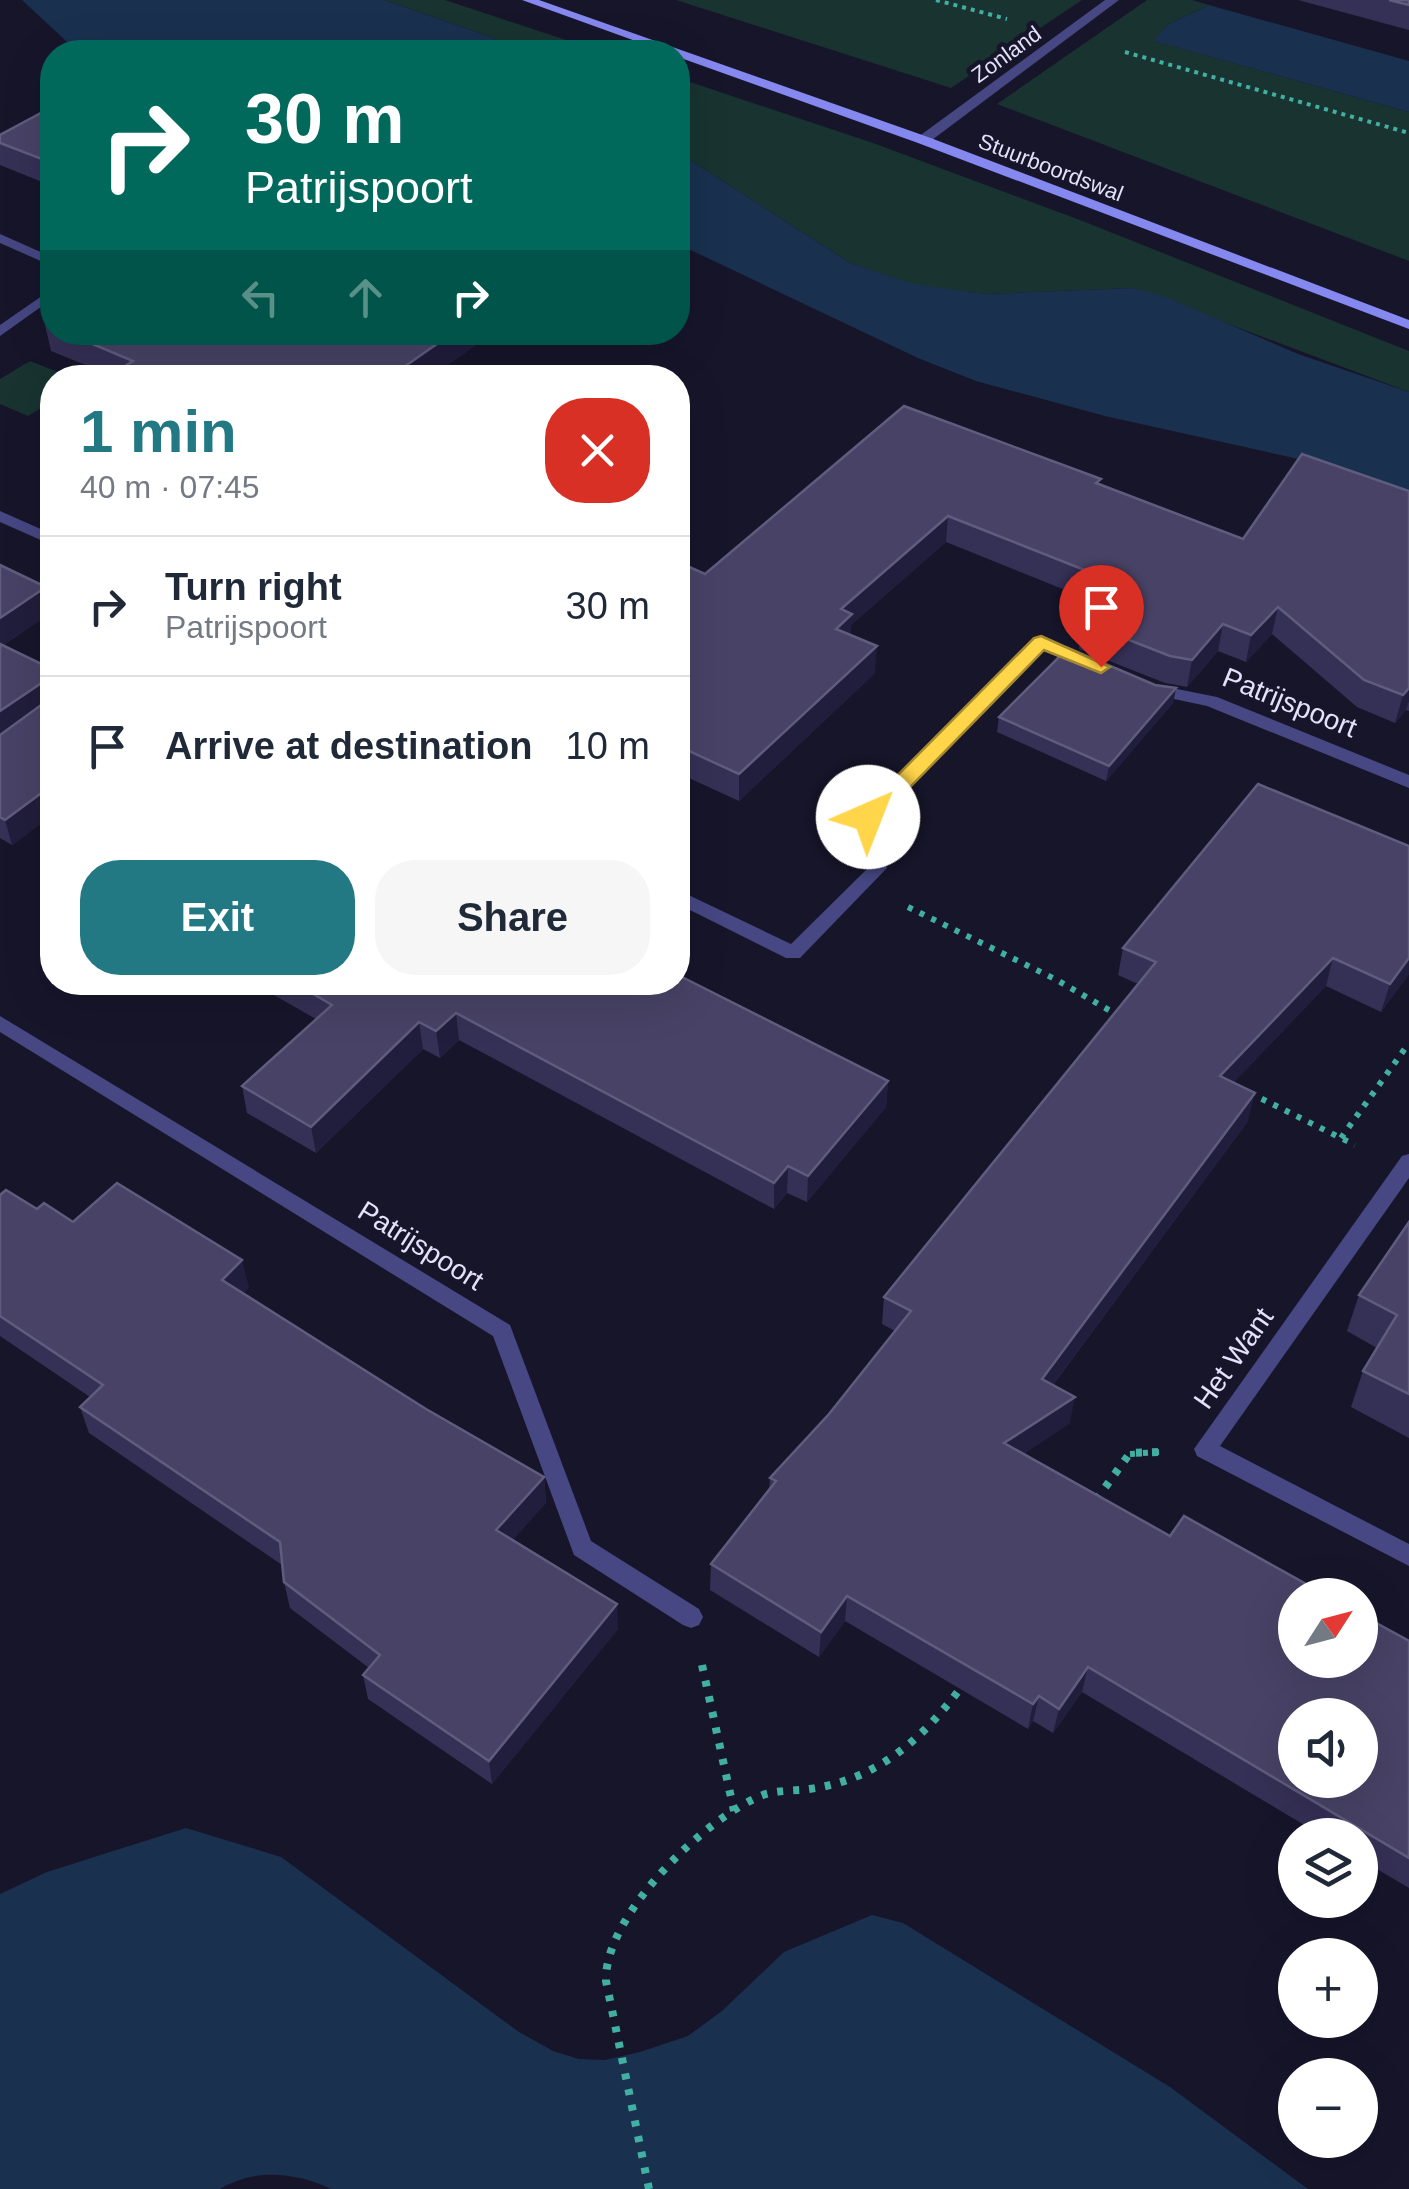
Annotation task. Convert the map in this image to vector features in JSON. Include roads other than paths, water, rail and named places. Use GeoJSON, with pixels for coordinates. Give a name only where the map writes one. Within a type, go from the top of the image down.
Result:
{"type":"FeatureCollection","features":[{"type":"Feature","properties":{"kind":"street","name":"Stuurboordswal"},"geometry":{"type":"LineString","coordinates":[[528,0],[640,40]]}},
{"type":"Feature","properties":{"kind":"street","name":"Zonland"},"geometry":{"type":"LineString","coordinates":[[923,140],[1113,0]]}},
{"type":"Feature","properties":{"kind":"street","name":"Stuurboordswal"},"geometry":{"type":"LineString","coordinates":[[690,58],[923,140],[1409,325]]}},
{"type":"Feature","properties":{"kind":"street"},"geometry":{"type":"LineString","coordinates":[[0,238],[40,256]]}},
{"type":"Feature","properties":{"kind":"street"},"geometry":{"type":"LineString","coordinates":[[0,332],[40,302]]}},
{"type":"Feature","properties":{"kind":"street"},"geometry":{"type":"LineString","coordinates":[[0,516],[40,534]]}},
{"type":"Feature","properties":{"kind":"street","name":"Patrijspoort"},"geometry":{"type":"LineString","coordinates":[[690,902],[793,953],[878,868],[868,817],[1041,642],[1160,692],[1211,701],[1409,782]]}},
{"type":"Feature","properties":{"kind":"street","name":"Patrijspoort"},"geometry":{"type":"LineString","coordinates":[[0,1023],[502,1331],[582,1548],[691,1617]]}},
{"type":"Feature","properties":{"kind":"street","name":"Het Want"},"geometry":{"type":"LineString","coordinates":[[1406,1165],[1205,1448],[1409,1556]]}},
{"type":"Feature","properties":{"kind":"water"},"geometry":{"type":"Polygon","coordinates":[[[22,0],[384,0],[496,40],[65,40],[22,0]]]}},
{"type":"Feature","properties":{"kind":"water"},"geometry":{"type":"Polygon","coordinates":[[[1209,5],[1409,61],[1409,112],[1154,41],[1167,25],[1209,5]]]}},
{"type":"Feature","properties":{"kind":"water"},"geometry":{"type":"Polygon","coordinates":[[[690,160],[850,263],[913,284],[985,294],[1133,288],[1166,297],[1298,354],[1409,392],[1409,493],[1321,464],[1105,416],[976,381],[918,358],[690,250],[690,160]]]}},
{"type":"Feature","properties":{"kind":"water"},"geometry":{"type":"Polygon","coordinates":[[[186,1828],[281,1857],[519,2032],[553,2051],[579,2059],[605,2060],[688,2036],[722,2011],[784,1952],[872,1915],[903,1923],[1170,2087],[1308,2189],[331,2189],[289,2176],[261,2175],[220,2189],[0,2189],[0,1894],[47,1872],[186,1828]]]}}]}
